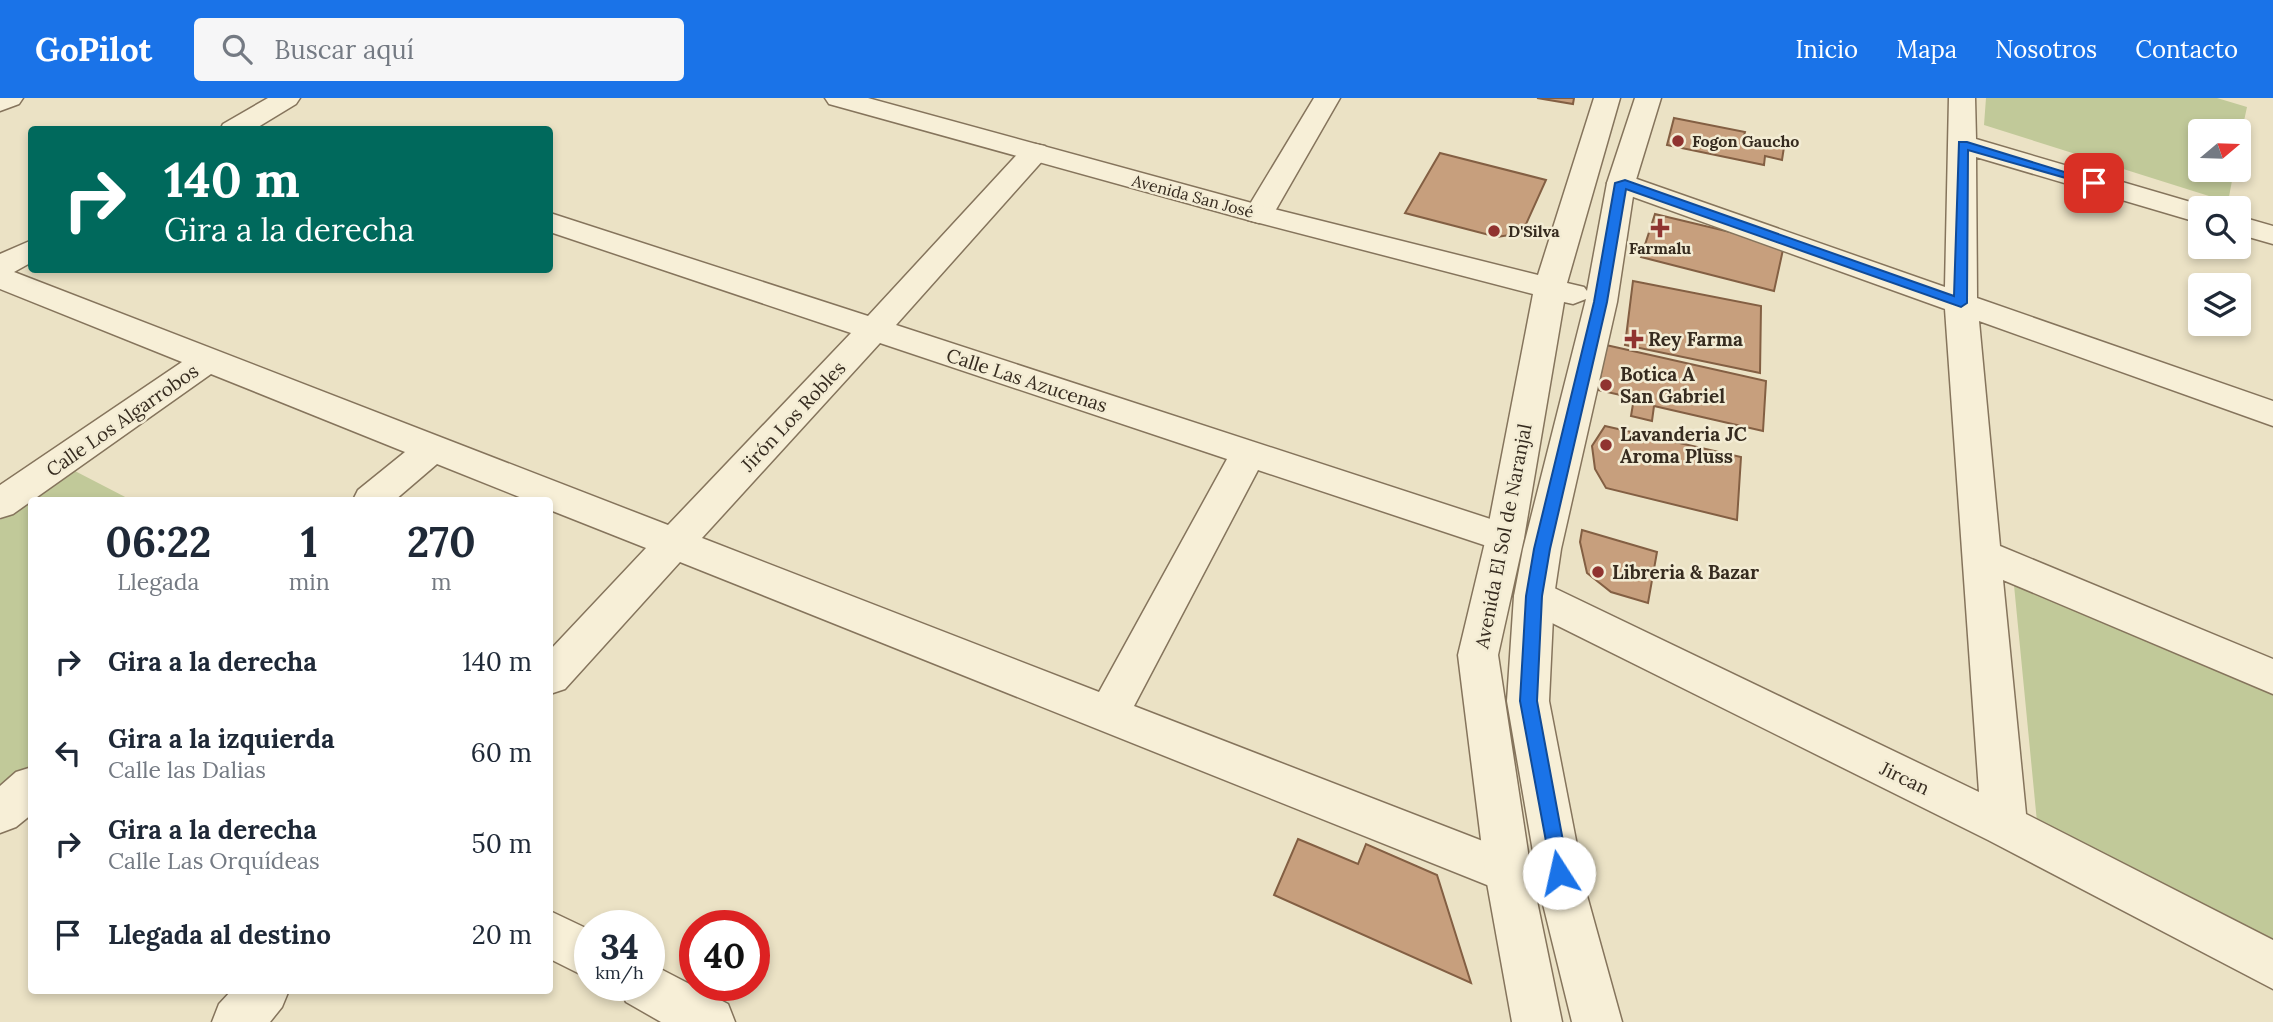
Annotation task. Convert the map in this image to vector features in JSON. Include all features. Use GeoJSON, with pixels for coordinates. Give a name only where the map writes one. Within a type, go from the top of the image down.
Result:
{"type":"FeatureCollection","features":[{"type":"Feature","properties":{"kind":"street"},"geometry":{"type":"LineString","coordinates":[[0,103],[10,98]]}},
{"type":"Feature","properties":{"kind":"street"},"geometry":{"type":"LineString","coordinates":[[251,126],[287,98]]}},
{"type":"Feature","properties":{"kind":"street","name":"Avenida San José"},"geometry":{"type":"LineString","coordinates":[[838,98],[1259,214],[1601,302]]}},
{"type":"Feature","properties":{"kind":"street"},"geometry":{"type":"LineString","coordinates":[[1259,214],[1327,98]]}},
{"type":"Feature","properties":{"kind":"street","name":"Avenida El Sol de Naranjal"},"geometry":{"type":"LineString","coordinates":[[1536,1022],[1508,872],[1478,655],[1506,538],[1550,288],[1607,98]]}},
{"type":"Feature","properties":{"kind":"street"},"geometry":{"type":"LineString","coordinates":[[1604,1015],[1563,892],[1528,701],[1534,596],[1542,549],[1601,302],[1621,183],[1648,98]]}},
{"type":"Feature","properties":{"kind":"street"},"geometry":{"type":"LineString","coordinates":[[1962,98],[1961,303],[2004,826]]}},
{"type":"Feature","properties":{"kind":"street"},"geometry":{"type":"LineString","coordinates":[[1963,145],[2188,211]]}},
{"type":"Feature","properties":{"kind":"street","name":"Jirón Los Robles"},"geometry":{"type":"LineString","coordinates":[[553,674],[1035,152]]}},
{"type":"Feature","properties":{"kind":"street"},"geometry":{"type":"LineString","coordinates":[[1621,183],[2273,414]]}},
{"type":"Feature","properties":{"kind":"street","name":"Calle Las Azucenas"},"geometry":{"type":"LineString","coordinates":[[553,223],[1506,538]]}},
{"type":"Feature","properties":{"kind":"street"},"geometry":{"type":"LineString","coordinates":[[2251,229],[2273,235]]}},
{"type":"Feature","properties":{"kind":"street"},"geometry":{"type":"LineString","coordinates":[[0,267],[28,250]]}},
{"type":"Feature","properties":{"kind":"street"},"geometry":{"type":"LineString","coordinates":[[0,278],[1508,872]]}},
{"type":"Feature","properties":{"kind":"street","name":"Calle Los Algarrobos"},"geometry":{"type":"LineString","coordinates":[[0,504],[210,359]]}},
{"type":"Feature","properties":{"kind":"street"},"geometry":{"type":"LineString","coordinates":[[375,497],[433,448]]}},
{"type":"Feature","properties":{"kind":"street"},"geometry":{"type":"LineString","coordinates":[[1108,715],[1248,454]]}},
{"type":"Feature","properties":{"kind":"street"},"geometry":{"type":"LineString","coordinates":[[1980,554],[2273,677]]}},
{"type":"Feature","properties":{"kind":"street","name":"Jircan"},"geometry":{"type":"LineString","coordinates":[[1534,596],[2004,826],[2273,965]]}},
{"type":"Feature","properties":{"kind":"street"},"geometry":{"type":"LineString","coordinates":[[0,813],[28,789]]}},
{"type":"Feature","properties":{"kind":"street"},"geometry":{"type":"LineString","coordinates":[[553,936],[574,947]]}},
{"type":"Feature","properties":{"kind":"street"},"geometry":{"type":"LineString","coordinates":[[237,1022],[262,994]]}},
{"type":"Feature","properties":{"kind":"street"},"geometry":{"type":"LineString","coordinates":[[665,997],[710,1022]]}},
{"type":"Feature","properties":{"kind":"green space"},"geometry":{"type":"Polygon","coordinates":[[[1986,98],[2217,98],[2247,107],[2244,119],[2188,119],[2188,182],[2232,182],[2229,196],[2209,196],[1984,125],[1986,98]]]}},
{"type":"Feature","properties":{"kind":"green space"},"geometry":{"type":"Polygon","coordinates":[[[73,470],[125,497],[34,497],[73,470]]]}},
{"type":"Feature","properties":{"kind":"green space"},"geometry":{"type":"Polygon","coordinates":[[[28,501],[28,770],[0,793],[0,520],[28,501]]]}},
{"type":"Feature","properties":{"kind":"green space"},"geometry":{"type":"Polygon","coordinates":[[[2014,585],[2273,695],[2273,946],[2037,822],[2014,585]]]}},
{"type":"Feature","properties":{"kind":"building"},"geometry":{"type":"Polygon","coordinates":[[[1537,98],[1574,98],[1573,104],[1537,98]]]}},
{"type":"Feature","properties":{"kind":"building"},"geometry":{"type":"Polygon","coordinates":[[[1674,118],[1745,132],[1743,139],[1784,147],[1782,160],[1765,156],[1764,165],[1667,145],[1674,118]]]}},
{"type":"Feature","properties":{"kind":"building"},"geometry":{"type":"Polygon","coordinates":[[[1440,153],[1546,180],[1522,233],[1497,237],[1405,213],[1440,153]]]}},
{"type":"Feature","properties":{"kind":"building"},"geometry":{"type":"Polygon","coordinates":[[[1655,214],[1784,245],[1774,291],[1641,257],[1655,214]]]}},
{"type":"Feature","properties":{"kind":"building"},"geometry":{"type":"Polygon","coordinates":[[[1633,281],[1761,306],[1760,373],[1625,345],[1633,281]]]}},
{"type":"Feature","properties":{"kind":"building"},"geometry":{"type":"Polygon","coordinates":[[[1606,345],[1766,381],[1763,431],[1654,406],[1652,421],[1631,416],[1634,398],[1598,390],[1606,345]]]}},
{"type":"Feature","properties":{"kind":"building"},"geometry":{"type":"Polygon","coordinates":[[[1605,426],[1741,457],[1737,520],[1606,488],[1595,469],[1592,446],[1605,426]]]}},
{"type":"Feature","properties":{"kind":"building"},"geometry":{"type":"Polygon","coordinates":[[[1582,530],[1657,552],[1648,603],[1611,592],[1587,573],[1580,542],[1582,530]]]}},
{"type":"Feature","properties":{"kind":"building"},"geometry":{"type":"Polygon","coordinates":[[[1298,839],[1358,864],[1366,844],[1437,875],[1471,983],[1274,895],[1298,839]]]}},
{"type":"Feature","properties":{"kind":"place","name":"Fogon Gaucho"},"geometry":{"type":"Point","coordinates":[1678,141]}},
{"type":"Feature","properties":{"kind":"place","name":"Farmalu"},"geometry":{"type":"Point","coordinates":[1660,228]}},
{"type":"Feature","properties":{"kind":"place","name":"D'Silva"},"geometry":{"type":"Point","coordinates":[1494,231]}},
{"type":"Feature","properties":{"kind":"place","name":"Rey Farma"},"geometry":{"type":"Point","coordinates":[1634,339]}},
{"type":"Feature","properties":{"kind":"place","name":"Botica A San Gabriel"},"geometry":{"type":"Point","coordinates":[1606,385]}},
{"type":"Feature","properties":{"kind":"place","name":"Lavanderia JC Aroma Pluss"},"geometry":{"type":"Point","coordinates":[1606,445]}},
{"type":"Feature","properties":{"kind":"place","name":"Libreria & Bazar"},"geometry":{"type":"Point","coordinates":[1598,572]}},
{"type":"Feature","properties":{"kind":"route"},"geometry":{"type":"LineString","coordinates":[[1559,873],[1528,701],[1534,596],[1542,549],[1601,302],[1621,183],[1961,303],[1963,145],[2094,183]]}}]}
